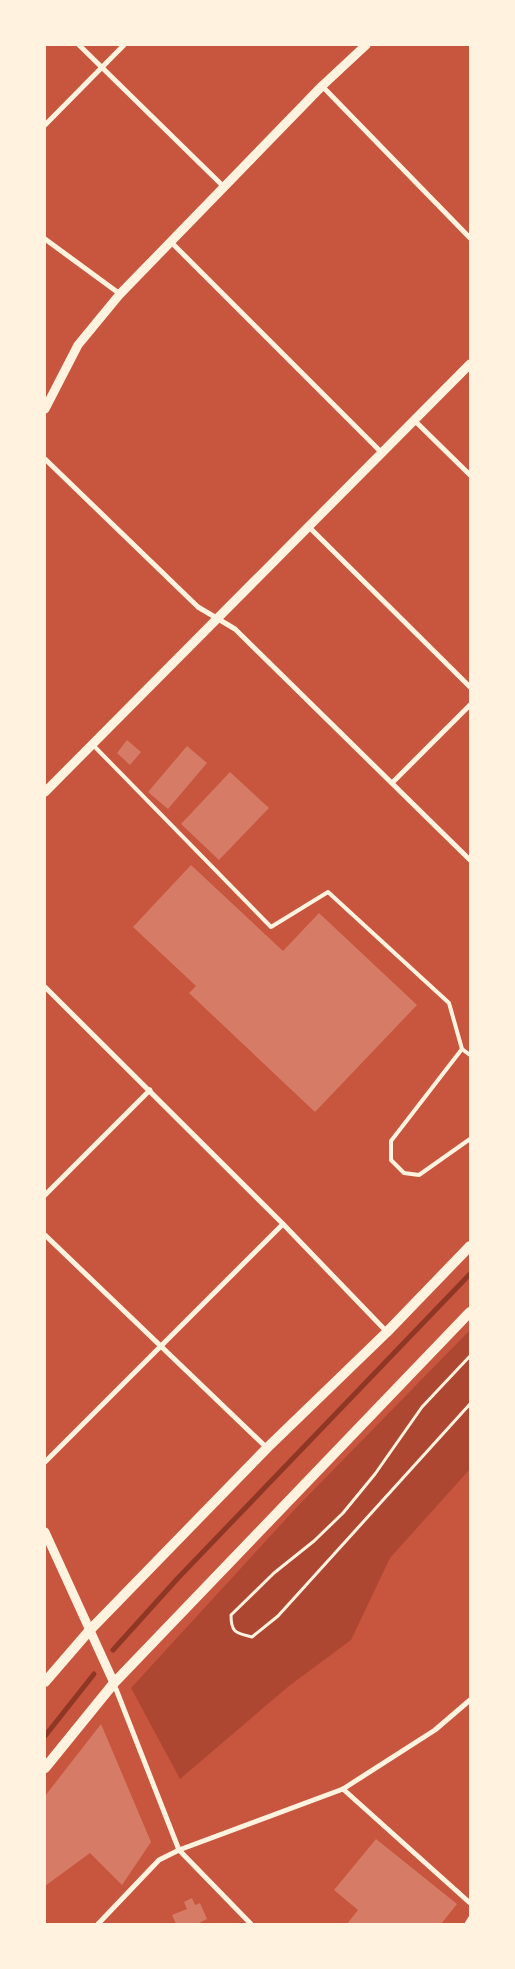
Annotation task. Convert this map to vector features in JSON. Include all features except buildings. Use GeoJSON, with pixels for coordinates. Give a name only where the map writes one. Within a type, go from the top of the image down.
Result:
{"type":"FeatureCollection","features":[{"type":"Feature","properties":{"kind":"main road"},"geometry":{"type":"LineString","coordinates":[[45,1682],[89,1631],[267,1448],[388,1332],[470,1246]]}},
{"type":"Feature","properties":{"kind":"main road"},"geometry":{"type":"LineString","coordinates":[[45,1768],[114,1683],[470,1312]]}},
{"type":"Feature","properties":{"kind":"street"},"geometry":{"type":"LineString","coordinates":[[78,45],[224,186]]}},
{"type":"Feature","properties":{"kind":"street"},"geometry":{"type":"LineString","coordinates":[[45,125],[124,45]]}},
{"type":"Feature","properties":{"kind":"street"},"geometry":{"type":"LineString","coordinates":[[45,408],[78,345],[120,294],[322,86],[366,45]]}},
{"type":"Feature","properties":{"kind":"street"},"geometry":{"type":"LineString","coordinates":[[322,86],[470,238]]}},
{"type":"Feature","properties":{"kind":"street"},"geometry":{"type":"LineString","coordinates":[[45,239],[120,294]]}},
{"type":"Feature","properties":{"kind":"street"},"geometry":{"type":"LineString","coordinates":[[171,242],[382,453]]}},
{"type":"Feature","properties":{"kind":"street"},"geometry":{"type":"LineString","coordinates":[[45,792],[470,364]]}},
{"type":"Feature","properties":{"kind":"street"},"geometry":{"type":"LineString","coordinates":[[414,420],[470,475]]}},
{"type":"Feature","properties":{"kind":"street"},"geometry":{"type":"LineString","coordinates":[[45,460],[198,607],[235,629],[470,860]]}},
{"type":"Feature","properties":{"kind":"street"},"geometry":{"type":"LineString","coordinates":[[308,526],[470,687]]}},
{"type":"Feature","properties":{"kind":"street"},"geometry":{"type":"LineString","coordinates":[[392,783],[470,705]]}},
{"type":"Feature","properties":{"kind":"street"},"geometry":{"type":"LineString","coordinates":[[45,988],[150,1090],[388,1332]]}},
{"type":"Feature","properties":{"kind":"street"},"geometry":{"type":"LineString","coordinates":[[45,1195],[150,1090]]}},
{"type":"Feature","properties":{"kind":"street"},"geometry":{"type":"LineString","coordinates":[[45,1462],[283,1224]]}},
{"type":"Feature","properties":{"kind":"street"},"geometry":{"type":"LineString","coordinates":[[45,1235],[267,1448]]}},
{"type":"Feature","properties":{"kind":"street"},"geometry":{"type":"LineString","coordinates":[[45,1532],[114,1683],[179,1850],[252,1924]]}},
{"type":"Feature","properties":{"kind":"street"},"geometry":{"type":"LineString","coordinates":[[98,1924],[159,1860],[179,1850],[343,1789],[435,1730],[470,1700]]}},
{"type":"Feature","properties":{"kind":"street"},"geometry":{"type":"LineString","coordinates":[[343,1789],[470,1903]]}},
{"type":"Feature","properties":{"kind":"street"},"geometry":{"type":"LineString","coordinates":[[467,1924],[470,1920]]}},
{"type":"Feature","properties":{"kind":"lane"},"geometry":{"type":"LineString","coordinates":[[93,745],[271,927],[328,892],[449,1003],[462,1049],[470,1056]]}},
{"type":"Feature","properties":{"kind":"lane"},"geometry":{"type":"LineString","coordinates":[[462,1049],[391,1141],[391,1160],[404,1173],[419,1175],[470,1139]]}},
{"type":"Feature","properties":{"kind":"path"},"geometry":{"type":"LineString","coordinates":[[470,1356],[422,1407],[375,1474],[342,1513],[314,1541],[274,1573],[231,1615],[231,1626],[237,1634],[252,1637],[278,1616],[470,1404]]}},
{"type":"Feature","properties":{"kind":"shaded area"},"geometry":{"type":"Polygon","coordinates":[[[470,1330],[470,1469],[390,1558],[351,1640],[289,1686],[180,1779],[131,1688],[296,1508],[470,1330]]]}},
{"type":"Feature","properties":{"kind":"waterway"},"geometry":{"type":"LineString","coordinates":[[113,1650],[178,1578],[470,1274]]}},
{"type":"Feature","properties":{"kind":"waterway"},"geometry":{"type":"LineString","coordinates":[[45,1736],[94,1674]]}}]}
